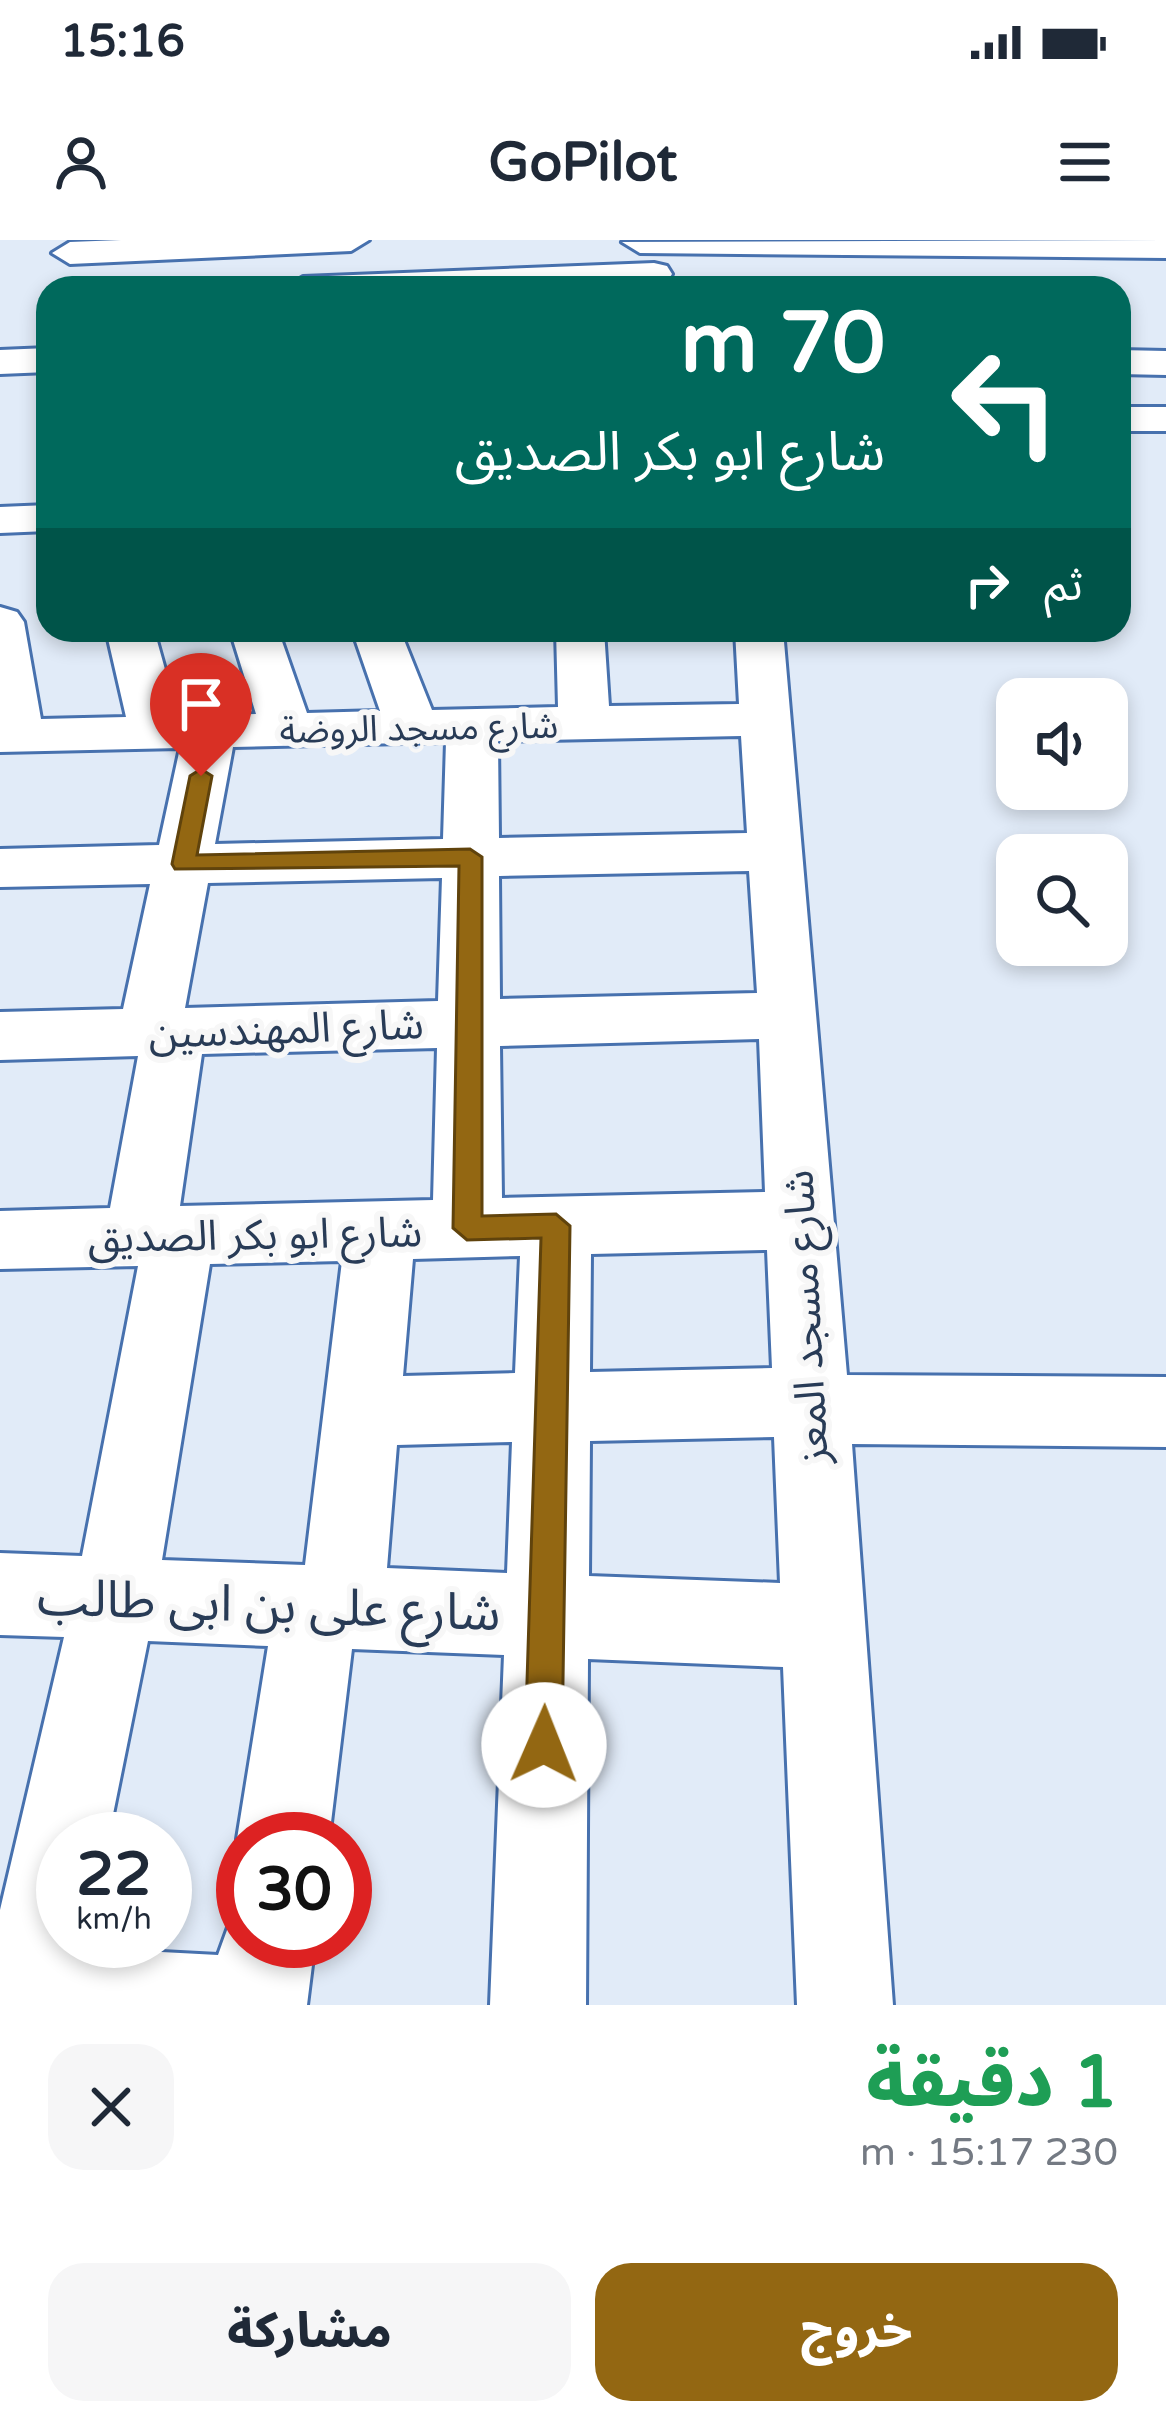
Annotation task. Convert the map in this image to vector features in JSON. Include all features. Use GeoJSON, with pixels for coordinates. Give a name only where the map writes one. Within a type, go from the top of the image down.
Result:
{"type":"FeatureCollection","features":[{"type":"Feature","properties":{"kind":"street"},"geometry":{"type":"LineString","coordinates":[[70,253],[351,240]]}},
{"type":"Feature","properties":{"kind":"street"},"geometry":{"type":"LineString","coordinates":[[514,276],[655,268],[762,242],[1154,244]]}},
{"type":"Feature","properties":{"kind":"street"},"geometry":{"type":"LineString","coordinates":[[0,362],[36,360]]}},
{"type":"Feature","properties":{"kind":"street"},"geometry":{"type":"LineString","coordinates":[[1131,362],[1166,363]]}},
{"type":"Feature","properties":{"kind":"street"},"geometry":{"type":"LineString","coordinates":[[1131,419],[1166,419]]}},
{"type":"Feature","properties":{"kind":"street"},"geometry":{"type":"LineString","coordinates":[[1131,456],[1166,457]]}},
{"type":"Feature","properties":{"kind":"street"},"geometry":{"type":"LineString","coordinates":[[0,520],[36,518]]}},
{"type":"Feature","properties":{"kind":"street"},"geometry":{"type":"LineString","coordinates":[[0,622],[9,736]]}},
{"type":"Feature","properties":{"kind":"street"},"geometry":{"type":"LineString","coordinates":[[26,2005],[115,1598],[159,1237],[162,1032],[183,864],[183,732],[136,642]]}},
{"type":"Feature","properties":{"kind":"street"},"geometry":{"type":"LineString","coordinates":[[258,642],[287,730]]}},
{"type":"Feature","properties":{"kind":"street"},"geometry":{"type":"LineString","coordinates":[[380,642],[412,727]]}},
{"type":"Feature","properties":{"kind":"street"},"geometry":{"type":"LineString","coordinates":[[581,642],[584,724]]}},
{"type":"Feature","properties":{"kind":"street","name":"شارع مسجد المعز"},"geometry":{"type":"LineString","coordinates":[[759,642],[789,1015],[845,2005]]}},
{"type":"Feature","properties":{"kind":"street","name":"شارع مسجد الروضة"},"geometry":{"type":"LineString","coordinates":[[9,736],[765,719]]}},
{"type":"Feature","properties":{"kind":"street"},"geometry":{"type":"LineString","coordinates":[[467,1228],[472,726]]}},
{"type":"Feature","properties":{"kind":"street"},"geometry":{"type":"LineString","coordinates":[[0,868],[776,851]]}},
{"type":"Feature","properties":{"kind":"street","name":"شارع المهندسين"},"geometry":{"type":"LineString","coordinates":[[0,1036],[789,1015]]}},
{"type":"Feature","properties":{"kind":"street","name":"شارع ابو بكر الصديق"},"geometry":{"type":"LineString","coordinates":[[0,1240],[798,1220]]}},
{"type":"Feature","properties":{"kind":"street"},"geometry":{"type":"LineString","coordinates":[[538,2005],[556,1226]]}},
{"type":"Feature","properties":{"kind":"street"},"geometry":{"type":"LineString","coordinates":[[288,1812],[362,1411],[380,1231]]}},
{"type":"Feature","properties":{"kind":"street"},"geometry":{"type":"LineString","coordinates":[[362,1411],[808,1405],[1166,1412]]}},
{"type":"Feature","properties":{"kind":"street","name":"شارع على بن ابى طالب"},"geometry":{"type":"LineString","coordinates":[[0,1594],[826,1627]]}},
{"type":"Feature","properties":{"kind":"street"},"geometry":{"type":"LineString","coordinates":[[259,2005],[264,1968]]}},
{"type":"Feature","properties":{"kind":"street"},"geometry":{"type":"LineString","coordinates":[[40,2005],[88,1996],[244,2005]]}},
{"type":"Feature","properties":{"kind":"route"},"geometry":{"type":"LineString","coordinates":[[201,776],[183,864],[470,857],[467,1228],[556,1226],[544,1745]]}}]}
